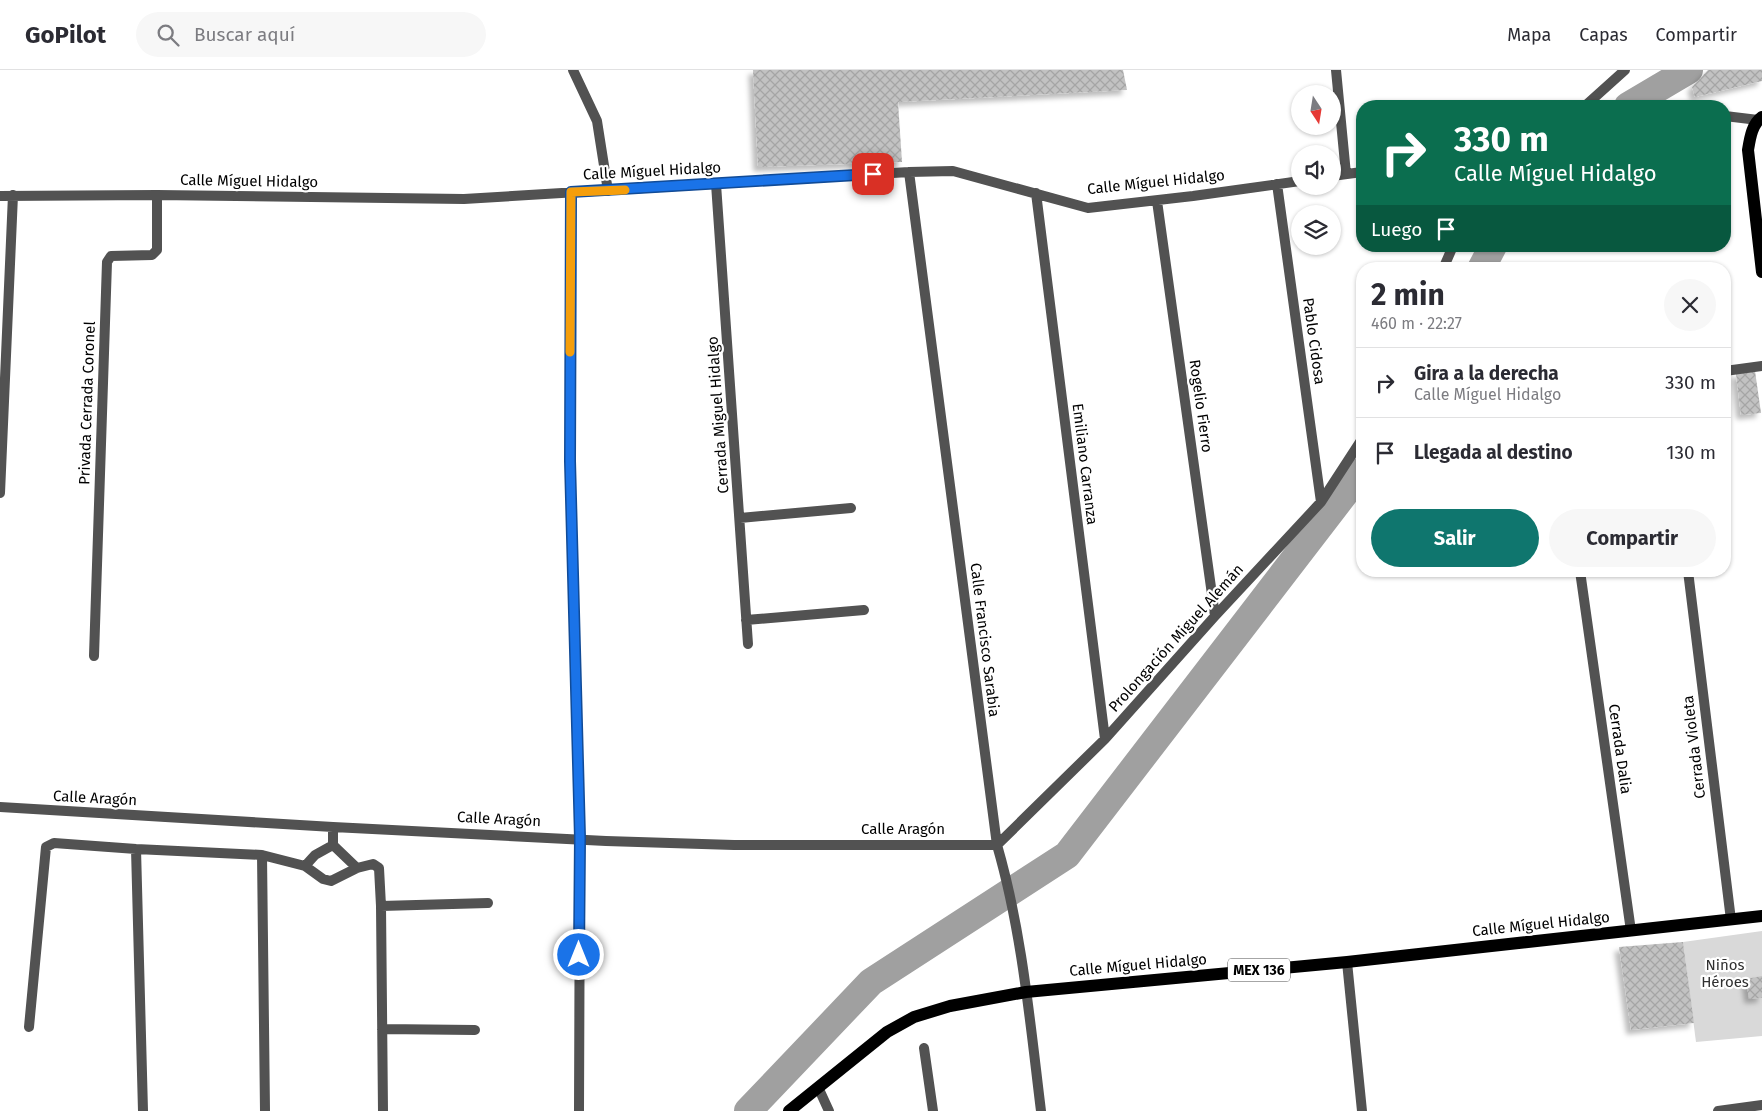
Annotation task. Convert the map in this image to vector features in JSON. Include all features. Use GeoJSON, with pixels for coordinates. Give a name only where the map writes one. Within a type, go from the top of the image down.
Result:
{"type":"FeatureCollection","features":[{"type":"Feature","properties":{"kind":"main road"},"geometry":{"type":"LineString","coordinates":[[1760,118],[1750,134],[1748,150],[1762,272]]}},
{"type":"Feature","properties":{"kind":"main road","name":"Calle Míguel Hidalgo"},"geometry":{"type":"LineString","coordinates":[[789,1111],[887,1032],[914,1017],[950,1006],[1026,992],[1347,962],[1762,916]]}},
{"type":"Feature","properties":{"kind":"street"},"geometry":{"type":"LineString","coordinates":[[573,70],[597,121],[608,191]]}},
{"type":"Feature","properties":{"kind":"street"},"geometry":{"type":"LineString","coordinates":[[1336,70],[1346,174]]}},
{"type":"Feature","properties":{"kind":"street"},"geometry":{"type":"LineString","coordinates":[[1592,100],[1625,70]]}},
{"type":"Feature","properties":{"kind":"street"},"geometry":{"type":"LineString","coordinates":[[1731,116],[1760,118]]}},
{"type":"Feature","properties":{"kind":"street","name":"Calle Míguel Hidalgo"},"geometry":{"type":"LineString","coordinates":[[0,196],[157,195],[464,199],[908,172],[953,171],[1088,208],[1291,182]]}},
{"type":"Feature","properties":{"kind":"street","name":"Calle Francisco Sarabia"},"geometry":{"type":"LineString","coordinates":[[908,172],[997,844],[1012,907],[1042,1111]]}},
{"type":"Feature","properties":{"kind":"street"},"geometry":{"type":"LineString","coordinates":[[1341,175],[1356,173]]}},
{"type":"Feature","properties":{"kind":"street","name":"Cerrada Miguel Hidalgo"},"geometry":{"type":"LineString","coordinates":[[716,184],[748,644]]}},
{"type":"Feature","properties":{"kind":"street","name":"Pablo Cidosa"},"geometry":{"type":"LineString","coordinates":[[1277,184],[1320,502]]}},
{"type":"Feature","properties":{"kind":"street"},"geometry":{"type":"LineString","coordinates":[[571,192],[570,461],[580,838],[579,1111]]}},
{"type":"Feature","properties":{"kind":"street","name":"Emiliano Carranza"},"geometry":{"type":"LineString","coordinates":[[1036,193],[1105,739]]}},
{"type":"Feature","properties":{"kind":"street","name":"Privada Cerrada Coronel"},"geometry":{"type":"LineString","coordinates":[[94,656],[107,262],[111,256],[152,256],[157,250],[157,195]]}},
{"type":"Feature","properties":{"kind":"street"},"geometry":{"type":"LineString","coordinates":[[0,493],[13,196]]}},
{"type":"Feature","properties":{"kind":"street","name":"Rogelio Fierro"},"geometry":{"type":"LineString","coordinates":[[1157,200],[1215,616]]}},
{"type":"Feature","properties":{"kind":"street"},"geometry":{"type":"LineString","coordinates":[[1731,370],[1762,366]]}},
{"type":"Feature","properties":{"kind":"street","name":"Prolongación Miguel Alemán"},"geometry":{"type":"LineString","coordinates":[[997,844],[1105,739],[1320,502],[1356,448]]}},
{"type":"Feature","properties":{"kind":"street"},"geometry":{"type":"LineString","coordinates":[[740,518],[851,508]]}},
{"type":"Feature","properties":{"kind":"street","name":"Cerrada Dalia"},"geometry":{"type":"LineString","coordinates":[[1581,577],[1631,931]]}},
{"type":"Feature","properties":{"kind":"street","name":"Cerrada Violeta"},"geometry":{"type":"LineString","coordinates":[[1689,577],[1731,920]]}},
{"type":"Feature","properties":{"kind":"street"},"geometry":{"type":"LineString","coordinates":[[746,620],[864,610]]}},
{"type":"Feature","properties":{"kind":"street","name":"Calle Aragón"},"geometry":{"type":"LineString","coordinates":[[0,807],[333,827],[580,838],[606,841],[734,845],[997,844]]}},
{"type":"Feature","properties":{"kind":"street"},"geometry":{"type":"LineString","coordinates":[[333,827],[332,844],[357,868]]}},
{"type":"Feature","properties":{"kind":"street"},"geometry":{"type":"LineString","coordinates":[[29,1027],[46,847],[54,843],[262,855],[304,866],[323,879],[331,881],[357,868],[373,864],[379,868],[381,906],[384,1111]]}},
{"type":"Feature","properties":{"kind":"street"},"geometry":{"type":"LineString","coordinates":[[304,866],[315,855],[332,844]]}},
{"type":"Feature","properties":{"kind":"street"},"geometry":{"type":"LineString","coordinates":[[136,849],[142,1111]]}},
{"type":"Feature","properties":{"kind":"street"},"geometry":{"type":"LineString","coordinates":[[262,855],[265,1111]]}},
{"type":"Feature","properties":{"kind":"street"},"geometry":{"type":"LineString","coordinates":[[381,906],[488,903]]}},
{"type":"Feature","properties":{"kind":"street"},"geometry":{"type":"LineString","coordinates":[[1347,962],[1362,1111]]}},
{"type":"Feature","properties":{"kind":"street"},"geometry":{"type":"LineString","coordinates":[[382,1029],[475,1030]]}},
{"type":"Feature","properties":{"kind":"street"},"geometry":{"type":"LineString","coordinates":[[924,1048],[933,1111]]}},
{"type":"Feature","properties":{"kind":"street"},"geometry":{"type":"LineString","coordinates":[[818,1087],[830,1111]]}},
{"type":"Feature","properties":{"kind":"street"},"geometry":{"type":"LineString","coordinates":[[1718,1111],[1762,1105]]}},
{"type":"Feature","properties":{"kind":"green space","name":"Niños Héroes"},"geometry":{"type":"Polygon","coordinates":[[[1762,931],[1762,1036],[1696,1042],[1683,942],[1762,931]]]}},
{"type":"Feature","properties":{"kind":"building"},"geometry":{"type":"Polygon","coordinates":[[[753,70],[1123,70],[1127,90],[898,102],[902,162],[758,167],[753,70]]]}},
{"type":"Feature","properties":{"kind":"building"},"geometry":{"type":"Polygon","coordinates":[[[1708,70],[1762,70],[1762,81],[1695,97],[1692,87],[1708,70]]]}},
{"type":"Feature","properties":{"kind":"building"},"geometry":{"type":"Polygon","coordinates":[[[1755,371],[1761,413],[1741,415],[1736,374],[1755,371]]]}},
{"type":"Feature","properties":{"kind":"building"},"geometry":{"type":"Polygon","coordinates":[[[1683,942],[1694,1023],[1631,1030],[1619,947],[1683,942]]]}},
{"type":"Feature","properties":{"kind":"building"},"geometry":{"type":"Polygon","coordinates":[[[1762,976],[1762,998],[1749,999],[1746,979],[1762,976]]]}},
{"type":"Feature","properties":{"kind":"waterway"},"geometry":{"type":"LineString","coordinates":[[1638,100],[1689,70]]}},
{"type":"Feature","properties":{"kind":"waterway"},"geometry":{"type":"LineString","coordinates":[[1485,262],[1490,252]]}},
{"type":"Feature","properties":{"kind":"waterway"},"geometry":{"type":"LineString","coordinates":[[748,1111],[871,982],[1067,855],[1356,479]]}},
{"type":"Feature","properties":{"kind":"slow traffic"},"geometry":{"type":"LineString","coordinates":[[570,352],[571,192],[625,190]]}},
{"type":"Feature","properties":{"kind":"route"},"geometry":{"type":"LineString","coordinates":[[579,955],[580,838],[570,461],[571,192],[873,174]]}}]}
